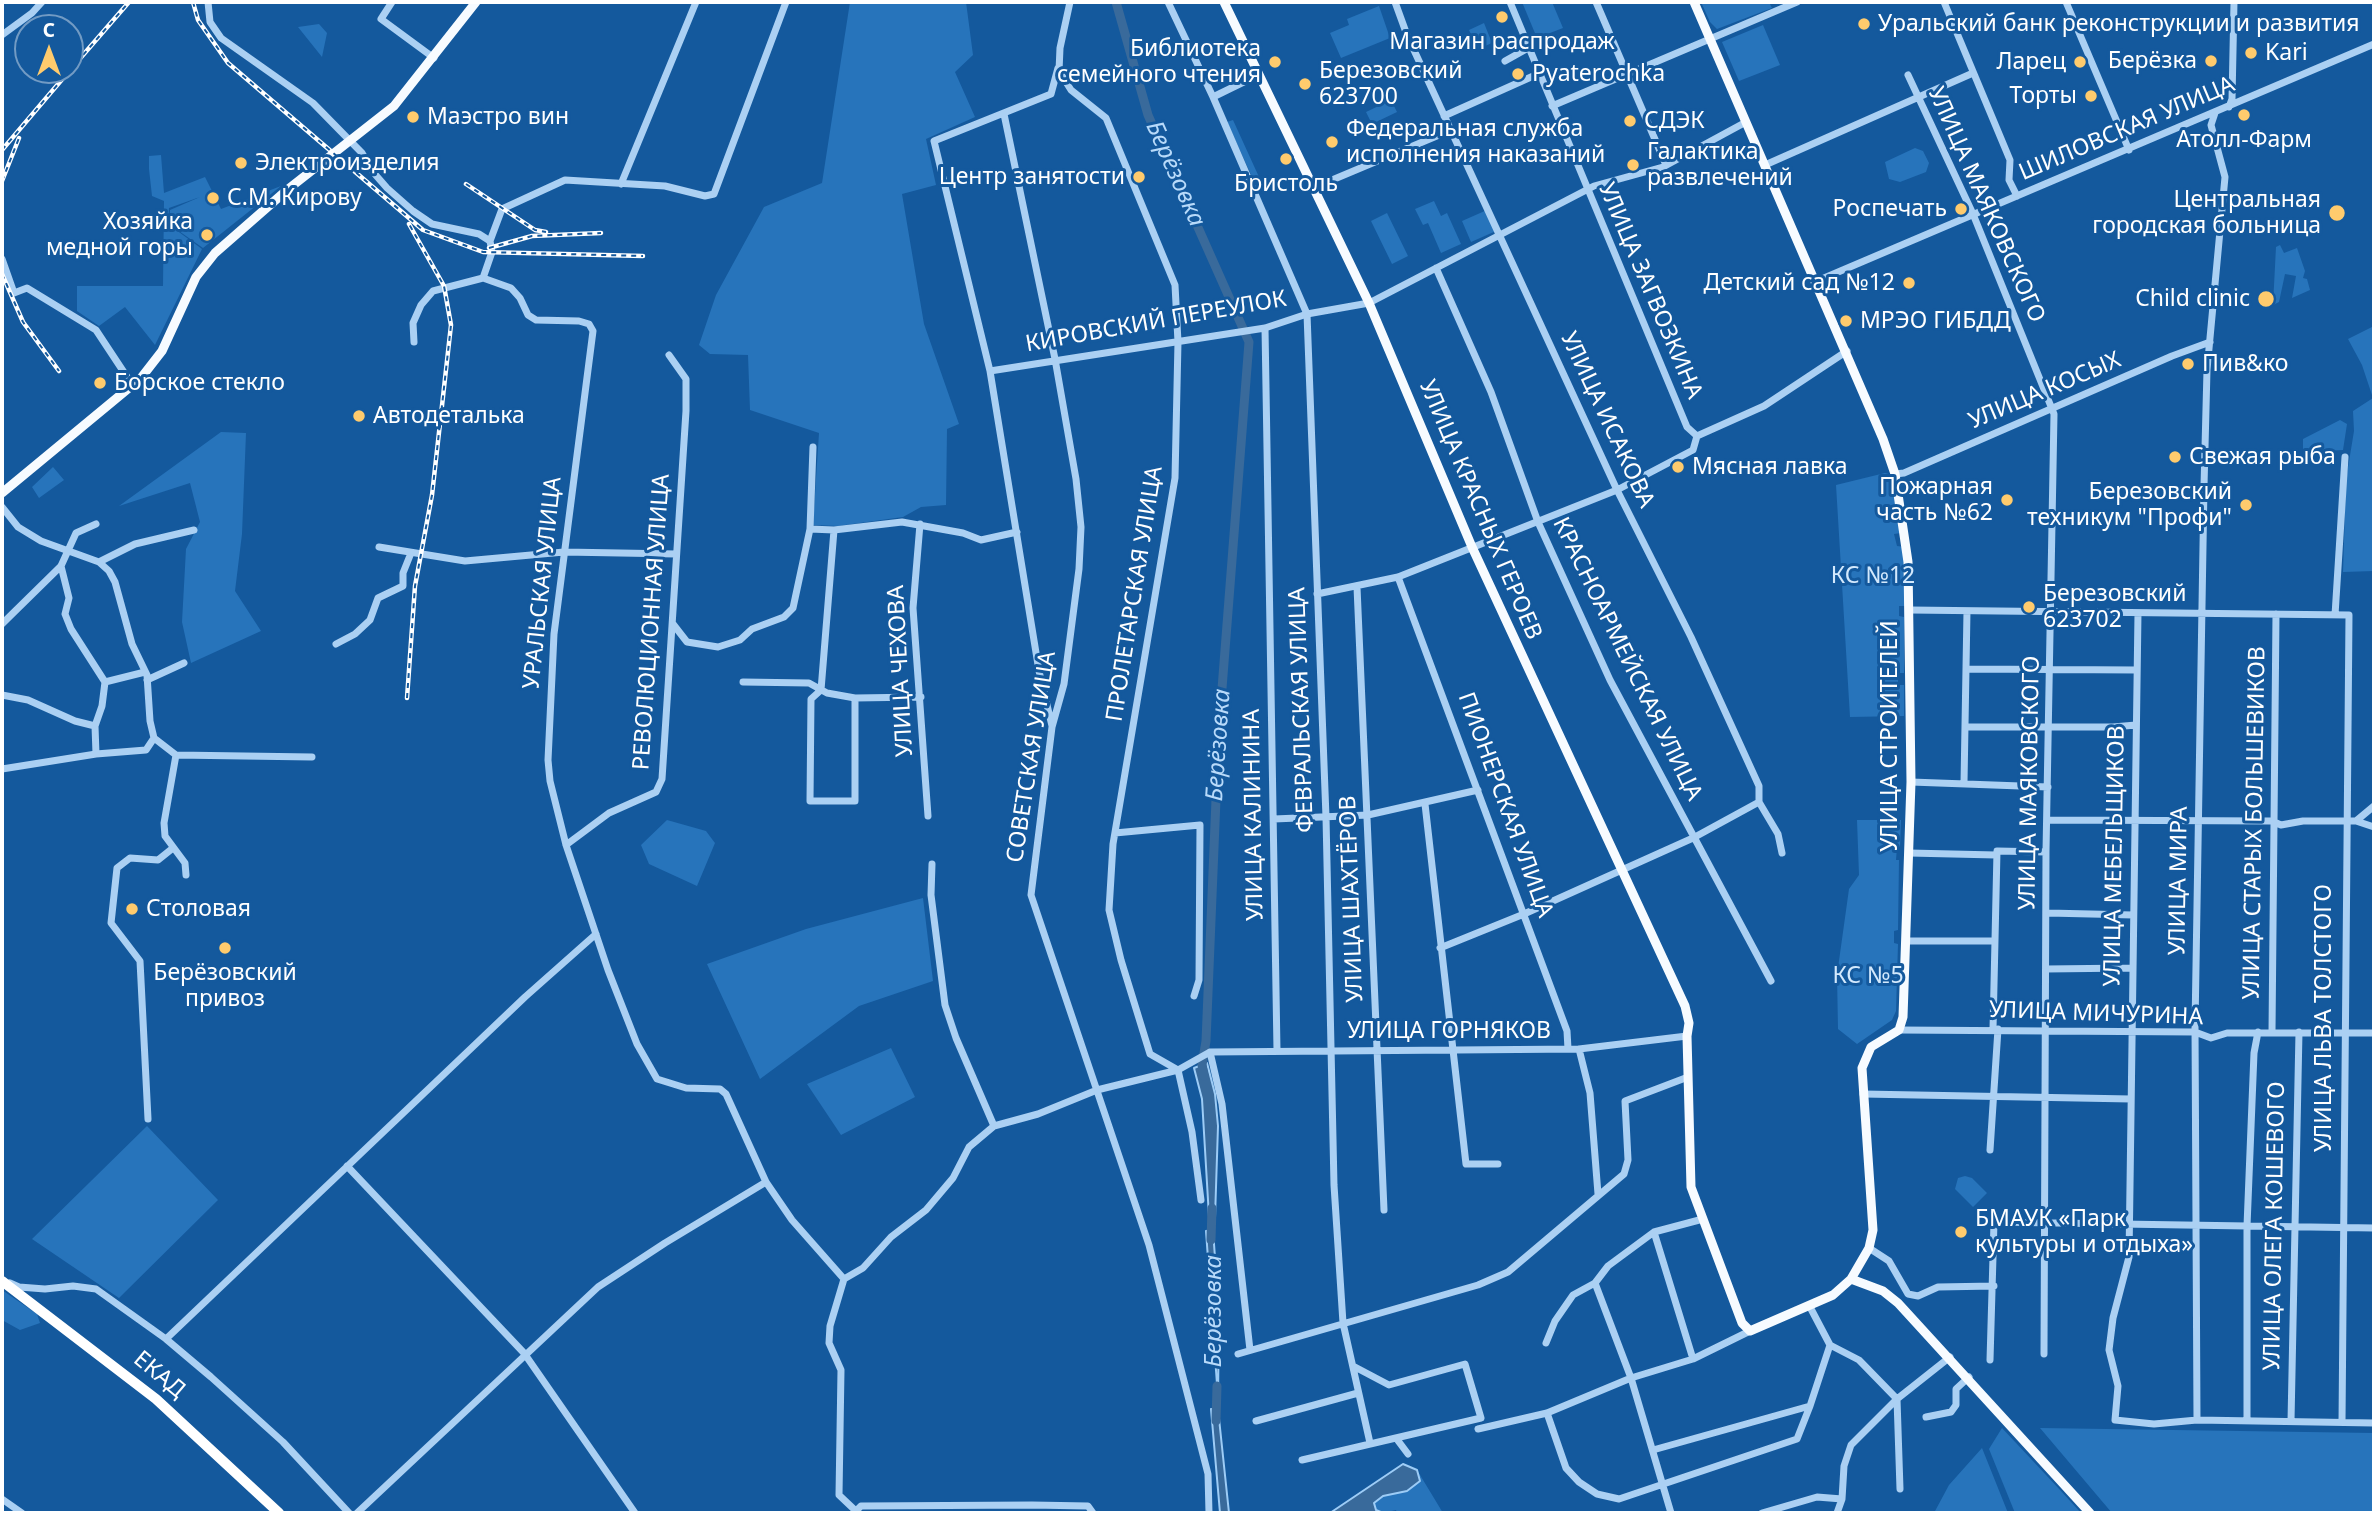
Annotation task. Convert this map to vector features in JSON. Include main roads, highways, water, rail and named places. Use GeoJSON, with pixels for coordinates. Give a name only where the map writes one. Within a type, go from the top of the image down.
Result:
{"type":"FeatureCollection","features":[{"type":"Feature","properties":{"kind":"highway","name":"ЕКАД"},"geometry":{"type":"LineString","coordinates":[[2,1280],[156,1399],[279,1513]]}},
{"type":"Feature","properties":{"kind":"main road"},"geometry":{"type":"LineString","coordinates":[[2,493],[133,386],[162,351],[202,267],[288,190],[394,106],[476,2]]}},
{"type":"Feature","properties":{"kind":"main road","name":"УЛИЦА КРАСНЫХ ГЕРОЕВ"},"geometry":{"type":"LineString","coordinates":[[1224,2],[1369,303],[1472,547],[1685,1006],[1689,1023],[1686,1036],[1691,1187],[1742,1323],[1750,1331],[1810,1307],[1833,1295],[1851,1279]]}},
{"type":"Feature","properties":{"kind":"main road","name":"УЛИЦА СТРОИТЕЛЕЙ"},"geometry":{"type":"LineString","coordinates":[[1694,2],[1847,351],[1895,474],[1907,544],[1911,782],[1903,1017],[1899,1030],[1871,1047],[1865,1057],[1863,1094],[1873,1230],[1870,1248],[1851,1279]]}},
{"type":"Feature","properties":{"kind":"main road"},"geometry":{"type":"LineString","coordinates":[[1851,1279],[1883,1291],[1898,1303],[1969,1377],[2090,1513]]}},
{"type":"Feature","properties":{"kind":"water"},"geometry":{"type":"Polygon","coordinates":[[[1207,1063],[1215,1094],[1218,1126],[1215,1218],[1209,1217],[1202,1099],[1194,1068],[1207,1063]]]}},
{"type":"Feature","properties":{"kind":"water"},"geometry":{"type":"Polygon","coordinates":[[[1213,1230],[1219,1313],[1218,1398],[1206,1231],[1213,1230]]]}},
{"type":"Feature","properties":{"kind":"water"},"geometry":{"type":"Polygon","coordinates":[[[1211,1409],[1218,1409],[1229,1513],[1220,1513],[1211,1409]]]}},
{"type":"Feature","properties":{"kind":"water"},"geometry":{"type":"Polygon","coordinates":[[[1403,1464],[1417,1470],[1420,1481],[1407,1491],[1383,1496],[1374,1503],[1376,1510],[1383,1513],[1330,1513],[1403,1464]]]}},
{"type":"Feature","properties":{"kind":"waterway","name":"Берёзовка"},"geometry":{"type":"LineString","coordinates":[[1116,2],[1148,115],[1249,342],[1219,727],[1206,1041],[1202,1065],[1204,1076]]}},
{"type":"Feature","properties":{"kind":"waterway","name":"Берёзовка"},"geometry":{"type":"LineString","coordinates":[[1211,1240],[1212,1208]]}},
{"type":"Feature","properties":{"kind":"waterway","name":"Берёзовка"},"geometry":{"type":"LineString","coordinates":[[1216,1421],[1217,1386]]}},
{"type":"Feature","properties":{"kind":"railway"},"geometry":{"type":"LineString","coordinates":[[84,54],[129,2]]}},
{"type":"Feature","properties":{"kind":"railway"},"geometry":{"type":"LineString","coordinates":[[193,2],[198,20],[228,63],[423,230],[483,252],[643,256]]}},
{"type":"Feature","properties":{"kind":"railway"},"geometry":{"type":"LineString","coordinates":[[2,150],[58,84]]}},
{"type":"Feature","properties":{"kind":"railway"},"geometry":{"type":"LineString","coordinates":[[2,181],[19,138]]}},
{"type":"Feature","properties":{"kind":"railway"},"geometry":{"type":"LineString","coordinates":[[466,184],[535,230],[546,232]]}},
{"type":"Feature","properties":{"kind":"railway"},"geometry":{"type":"LineString","coordinates":[[407,698],[415,586],[432,495],[451,325],[444,286],[409,224]]}},
{"type":"Feature","properties":{"kind":"railway"},"geometry":{"type":"LineString","coordinates":[[489,248],[532,236],[601,233]]}},
{"type":"Feature","properties":{"kind":"railway"},"geometry":{"type":"LineString","coordinates":[[2,274],[23,322],[59,371]]}},
{"type":"Feature","properties":{"kind":"place","name":"Магазин распродаж"},"geometry":{"type":"Point","coordinates":[1502,17]}},
{"type":"Feature","properties":{"kind":"place","name":"Уральский банк реконструкции и развития"},"geometry":{"type":"Point","coordinates":[1864,24]}},
{"type":"Feature","properties":{"kind":"place","name":"Kari"},"geometry":{"type":"Point","coordinates":[2251,53]}},
{"type":"Feature","properties":{"kind":"place","name":"Берёзка"},"geometry":{"type":"Point","coordinates":[2211,61]}},
{"type":"Feature","properties":{"kind":"place","name":"Библиотека семейного чтения"},"geometry":{"type":"Point","coordinates":[1275,62]}},
{"type":"Feature","properties":{"kind":"place","name":"Ларец"},"geometry":{"type":"Point","coordinates":[2080,62]}},
{"type":"Feature","properties":{"kind":"place","name":"Pyaterochka"},"geometry":{"type":"Point","coordinates":[1518,74]}},
{"type":"Feature","properties":{"kind":"place","name":"Березовский 623700"},"geometry":{"type":"Point","coordinates":[1305,84]}},
{"type":"Feature","properties":{"kind":"place","name":"Торты"},"geometry":{"type":"Point","coordinates":[2091,96]}},
{"type":"Feature","properties":{"kind":"place","name":"Атолл-Фарм"},"geometry":{"type":"Point","coordinates":[2244,115]}},
{"type":"Feature","properties":{"kind":"place","name":"Маэстро вин"},"geometry":{"type":"Point","coordinates":[413,117]}},
{"type":"Feature","properties":{"kind":"place","name":"СДЭК"},"geometry":{"type":"Point","coordinates":[1630,121]}},
{"type":"Feature","properties":{"kind":"place","name":"Федеральная служба исполнения наказаний"},"geometry":{"type":"Point","coordinates":[1332,142]}},
{"type":"Feature","properties":{"kind":"place","name":"Бристоль"},"geometry":{"type":"Point","coordinates":[1286,159]}},
{"type":"Feature","properties":{"kind":"place","name":"Электроизделия"},"geometry":{"type":"Point","coordinates":[241,163]}},
{"type":"Feature","properties":{"kind":"place","name":"Галактика развлечений"},"geometry":{"type":"Point","coordinates":[1633,165]}},
{"type":"Feature","properties":{"kind":"place","name":"Центр занятости"},"geometry":{"type":"Point","coordinates":[1139,177]}},
{"type":"Feature","properties":{"kind":"place","name":"С.М. Кирову"},"geometry":{"type":"Point","coordinates":[213,198]}},
{"type":"Feature","properties":{"kind":"place","name":"Роспечать"},"geometry":{"type":"Point","coordinates":[1961,209]}},
{"type":"Feature","properties":{"kind":"place","name":"Центральная городская больница"},"geometry":{"type":"Point","coordinates":[2337,213]}},
{"type":"Feature","properties":{"kind":"place","name":"Хозяйка медной горы"},"geometry":{"type":"Point","coordinates":[207,235]}},
{"type":"Feature","properties":{"kind":"place","name":"Детский сад №12"},"geometry":{"type":"Point","coordinates":[1909,283]}},
{"type":"Feature","properties":{"kind":"place","name":"Child clinic"},"geometry":{"type":"Point","coordinates":[2266,299]}},
{"type":"Feature","properties":{"kind":"place","name":"МРЭО ГИБДД"},"geometry":{"type":"Point","coordinates":[1846,321]}},
{"type":"Feature","properties":{"kind":"place","name":"Пив&ко"},"geometry":{"type":"Point","coordinates":[2188,364]}},
{"type":"Feature","properties":{"kind":"place","name":"Борское стекло"},"geometry":{"type":"Point","coordinates":[100,383]}},
{"type":"Feature","properties":{"kind":"place","name":"Автодеталька"},"geometry":{"type":"Point","coordinates":[359,416]}},
{"type":"Feature","properties":{"kind":"place","name":"Свежая рыба"},"geometry":{"type":"Point","coordinates":[2175,457]}},
{"type":"Feature","properties":{"kind":"place","name":"Мясная лавка"},"geometry":{"type":"Point","coordinates":[1678,467]}},
{"type":"Feature","properties":{"kind":"place","name":"Пожарная часть №62"},"geometry":{"type":"Point","coordinates":[2007,500]}},
{"type":"Feature","properties":{"kind":"place","name":"Березовский техникум \"Профи\""},"geometry":{"type":"Point","coordinates":[2246,505]}},
{"type":"Feature","properties":{"kind":"place","name":"Березовский 623702"},"geometry":{"type":"Point","coordinates":[2029,607]}},
{"type":"Feature","properties":{"kind":"place","name":"Столовая"},"geometry":{"type":"Point","coordinates":[132,909]}},
{"type":"Feature","properties":{"kind":"place","name":"Берёзовский привоз"},"geometry":{"type":"Point","coordinates":[225,948]}},
{"type":"Feature","properties":{"kind":"place","name":"БМАУК «Парк культуры и отдыха»"},"geometry":{"type":"Point","coordinates":[1961,1232]}},
{"type":"Feature","properties":{"kind":"park label","name":"КС №12"},"geometry":{"type":"Point","coordinates":[1873,576]}},
{"type":"Feature","properties":{"kind":"park label","name":"КС №5"},"geometry":{"type":"Point","coordinates":[1868,976]}}]}
